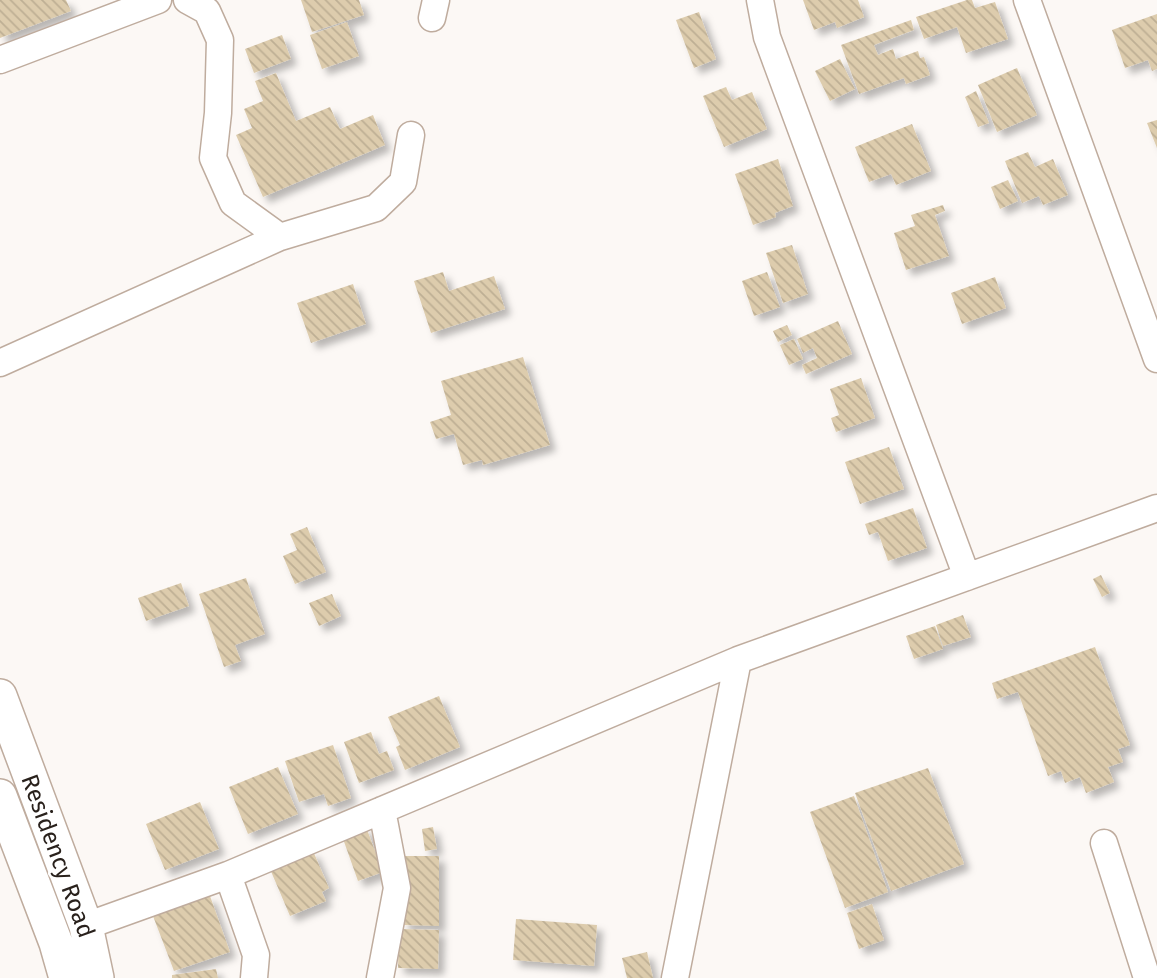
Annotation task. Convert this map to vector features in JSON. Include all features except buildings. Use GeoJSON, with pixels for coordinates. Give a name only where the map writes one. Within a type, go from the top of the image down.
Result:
{"type":"FeatureCollection","features":[{"type":"Feature","properties":{"kind":"main road","name":"Residency Road"},"geometry":{"type":"LineString","coordinates":[[0,696],[86,926],[97,978]]}},
{"type":"Feature","properties":{"kind":"main road","name":"Residency Road"},"geometry":{"type":"LineString","coordinates":[[0,796],[56,943],[66,978]]}},
{"type":"Feature","properties":{"kind":"street"},"geometry":{"type":"LineString","coordinates":[[0,60],[158,0]]}},
{"type":"Feature","properties":{"kind":"street"},"geometry":{"type":"LineString","coordinates":[[187,0],[207,11],[220,40],[218,113],[213,158],[233,203],[279,237]]}},
{"type":"Feature","properties":{"kind":"street"},"geometry":{"type":"LineString","coordinates":[[760,0],[767,37],[967,577]]}},
{"type":"Feature","properties":{"kind":"street"},"geometry":{"type":"LineString","coordinates":[[1027,0],[1157,359]]}},
{"type":"Feature","properties":{"kind":"street"},"geometry":{"type":"LineString","coordinates":[[0,363],[279,237],[376,208],[403,182],[411,135]]}},
{"type":"Feature","properties":{"kind":"street"},"geometry":{"type":"LineString","coordinates":[[86,926],[228,875],[738,660],[1157,508]]}},
{"type":"Feature","properties":{"kind":"street"},"geometry":{"type":"LineString","coordinates":[[675,978],[738,660]]}},
{"type":"Feature","properties":{"kind":"street"},"geometry":{"type":"LineString","coordinates":[[380,978],[397,888],[382,810]]}},
{"type":"Feature","properties":{"kind":"street"},"geometry":{"type":"LineString","coordinates":[[1104,843],[1147,978]]}},
{"type":"Feature","properties":{"kind":"street"},"geometry":{"type":"LineString","coordinates":[[228,875],[256,955],[254,978]]}}]}
